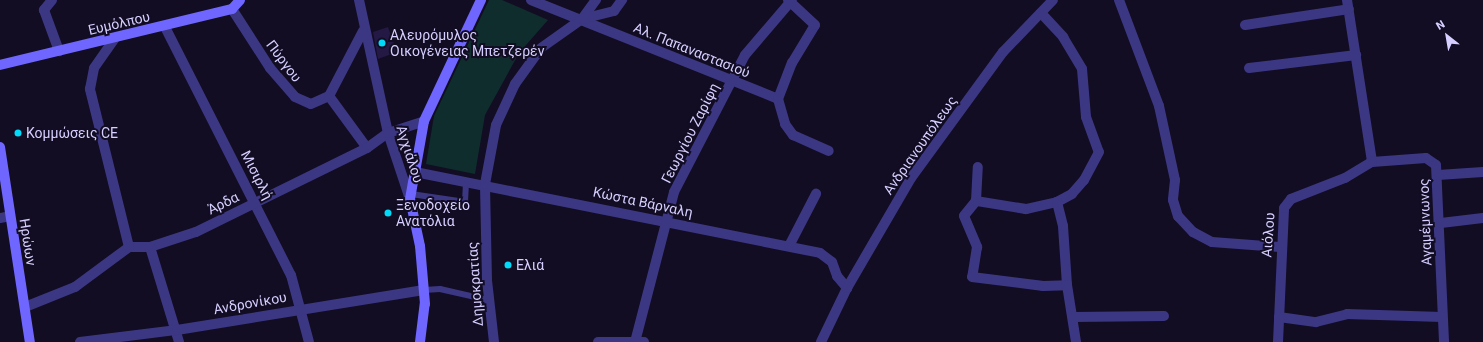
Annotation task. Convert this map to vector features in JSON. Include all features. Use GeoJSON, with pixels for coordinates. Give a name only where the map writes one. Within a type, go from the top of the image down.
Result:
{"type":"FeatureCollection","features":[{"type":"Feature","properties":{"kind":"street"},"geometry":{"type":"LineString","coordinates":[[52,0],[44,10],[59,51]]}},
{"type":"Feature","properties":{"kind":"street"},"geometry":{"type":"LineString","coordinates":[[232,9],[240,0]]}},
{"type":"Feature","properties":{"kind":"street","name":"Αγχιάλου"},"geometry":{"type":"LineString","coordinates":[[359,0],[363,31],[388,133],[410,197],[424,290],[420,342]]}},
{"type":"Feature","properties":{"kind":"street"},"geometry":{"type":"LineString","coordinates":[[410,197],[424,121],[480,0]]}},
{"type":"Feature","properties":{"kind":"street","name":"Αλ. Παπαναστασιού"},"geometry":{"type":"LineString","coordinates":[[532,0],[582,19],[732,82],[778,99]]}},
{"type":"Feature","properties":{"kind":"street","name":"Δημοκρατίας"},"geometry":{"type":"LineString","coordinates":[[494,342],[488,300],[485,184],[496,125],[515,84],[541,48],[582,19],[596,0]]}},
{"type":"Feature","properties":{"kind":"street","name":"Δημοκρατίας"},"geometry":{"type":"LineString","coordinates":[[582,19],[614,11],[622,0]]}},
{"type":"Feature","properties":{"kind":"street","name":"Ανδριανουπόλεως"},"geometry":{"type":"LineString","coordinates":[[821,342],[848,288],[911,178],[1003,52],[1053,0]]}},
{"type":"Feature","properties":{"kind":"street"},"geometry":{"type":"LineString","coordinates":[[1119,0],[1159,106],[1175,180],[1173,200],[1178,216],[1193,232],[1212,242],[1280,247]]}},
{"type":"Feature","properties":{"kind":"street"},"geometry":{"type":"LineString","coordinates":[[790,1],[814,22],[810,36],[792,63],[778,99],[785,124],[793,135],[829,151]]}},
{"type":"Feature","properties":{"kind":"street","name":"Γεωργίου Ζαρίφη"},"geometry":{"type":"LineString","coordinates":[[638,341],[666,221],[688,162],[751,46],[790,1]]}},
{"type":"Feature","properties":{"kind":"street"},"geometry":{"type":"LineString","coordinates":[[1245,25],[1348,5],[1372,162]]}},
{"type":"Feature","properties":{"kind":"street","name":"Ευμόλπου"},"geometry":{"type":"LineString","coordinates":[[0,66],[165,27],[232,9]]}},
{"type":"Feature","properties":{"kind":"street","name":"Πύργου"},"geometry":{"type":"LineString","coordinates":[[232,9],[270,68],[295,97],[311,104],[329,96]]}},
{"type":"Feature","properties":{"kind":"street"},"geometry":{"type":"LineString","coordinates":[[976,201],[1026,209],[1057,202],[1072,194],[1084,180],[1099,152],[1086,117],[1082,69],[1063,37],[1041,13]]}},
{"type":"Feature","properties":{"kind":"street","name":"Μισιρλή"},"geometry":{"type":"LineString","coordinates":[[165,27],[291,275],[302,308],[309,342]]}},
{"type":"Feature","properties":{"kind":"street"},"geometry":{"type":"LineString","coordinates":[[363,31],[329,96],[367,148]]}},
{"type":"Feature","properties":{"kind":"street"},"geometry":{"type":"LineString","coordinates":[[24,308],[75,286],[129,247],[90,90],[94,68],[114,39]]}},
{"type":"Feature","properties":{"kind":"street"},"geometry":{"type":"LineString","coordinates":[[1249,68],[1356,55]]}},
{"type":"Feature","properties":{"kind":"street","name":"Άρδα"},"geometry":{"type":"LineString","coordinates":[[129,247],[150,247],[196,232],[367,148],[388,133],[424,121]]}},
{"type":"Feature","properties":{"kind":"street","name":"Ηρώων"},"geometry":{"type":"LineString","coordinates":[[0,147],[5,217],[30,342]]}},
{"type":"Feature","properties":{"kind":"street","name":"Αγαμέμνωνος"},"geometry":{"type":"LineString","coordinates":[[1372,162],[1429,158],[1438,175],[1441,223],[1442,317],[1444,342]]}},
{"type":"Feature","properties":{"kind":"street","name":"Αιόλου"},"geometry":{"type":"LineString","coordinates":[[1278,342],[1282,215],[1291,199],[1345,178],[1372,162]]}},
{"type":"Feature","properties":{"kind":"street"},"geometry":{"type":"LineString","coordinates":[[978,166],[976,201],[964,216],[977,247],[972,277],[1043,286],[1067,284]]}},
{"type":"Feature","properties":{"kind":"street","name":"Κώστα Βάρναλη"},"geometry":{"type":"LineString","coordinates":[[415,172],[485,184],[789,246],[826,256],[848,288]]}},
{"type":"Feature","properties":{"kind":"street"},"geometry":{"type":"LineString","coordinates":[[1438,175],[1483,172]]}},
{"type":"Feature","properties":{"kind":"street"},"geometry":{"type":"LineString","coordinates":[[789,246],[816,194]]}},
{"type":"Feature","properties":{"kind":"street"},"geometry":{"type":"LineString","coordinates":[[1057,202],[1064,226],[1067,284],[1076,342]]}},
{"type":"Feature","properties":{"kind":"street"},"geometry":{"type":"LineString","coordinates":[[1441,223],[1483,218]]}},
{"type":"Feature","properties":{"kind":"street"},"geometry":{"type":"LineString","coordinates":[[150,247],[177,330],[179,342]]}},
{"type":"Feature","properties":{"kind":"street","name":"Ανδρονίκου"},"geometry":{"type":"LineString","coordinates":[[80,342],[177,330],[302,308],[424,290]]}},
{"type":"Feature","properties":{"kind":"street"},"geometry":{"type":"LineString","coordinates":[[1279,317],[1316,322],[1347,314],[1442,317]]}},
{"type":"Feature","properties":{"kind":"street"},"geometry":{"type":"LineString","coordinates":[[1072,317],[1164,316]]}},
{"type":"Feature","properties":{"kind":"street"},"geometry":{"type":"LineString","coordinates":[[598,342],[638,341]]}},
{"type":"Feature","properties":{"kind":"lane"},"geometry":{"type":"LineString","coordinates":[[410,197],[465,202],[466,181]]}},
{"type":"Feature","properties":{"kind":"lane"},"geometry":{"type":"LineString","coordinates":[[424,290],[440,289],[488,300]]}},
{"type":"Feature","properties":{"kind":"green space"},"geometry":{"type":"Polygon","coordinates":[[[489,0],[502,0],[548,20],[519,53],[485,115],[475,174],[426,164],[434,116],[489,0]]]}},
{"type":"Feature","properties":{"kind":"building","name":"Αλευρόμυλος Οικογένειας Μπετζερέν"},"geometry":{"type":"Polygon","coordinates":[[[388,27],[397,52],[378,59],[373,32],[388,27]]]}},
{"type":"Feature","properties":{"kind":"place","name":"Αλευρόμυλος Οικογένειας Μπετζερέν"},"geometry":{"type":"Point","coordinates":[382,43]}},
{"type":"Feature","properties":{"kind":"place","name":"Κομμώσεις CE"},"geometry":{"type":"Point","coordinates":[18,133]}},
{"type":"Feature","properties":{"kind":"place","name":"Ξενοδοχείο Ανατόλια"},"geometry":{"type":"Point","coordinates":[388,213]}},
{"type":"Feature","properties":{"kind":"place","name":"Ελιά"},"geometry":{"type":"Point","coordinates":[508,265]}}]}
